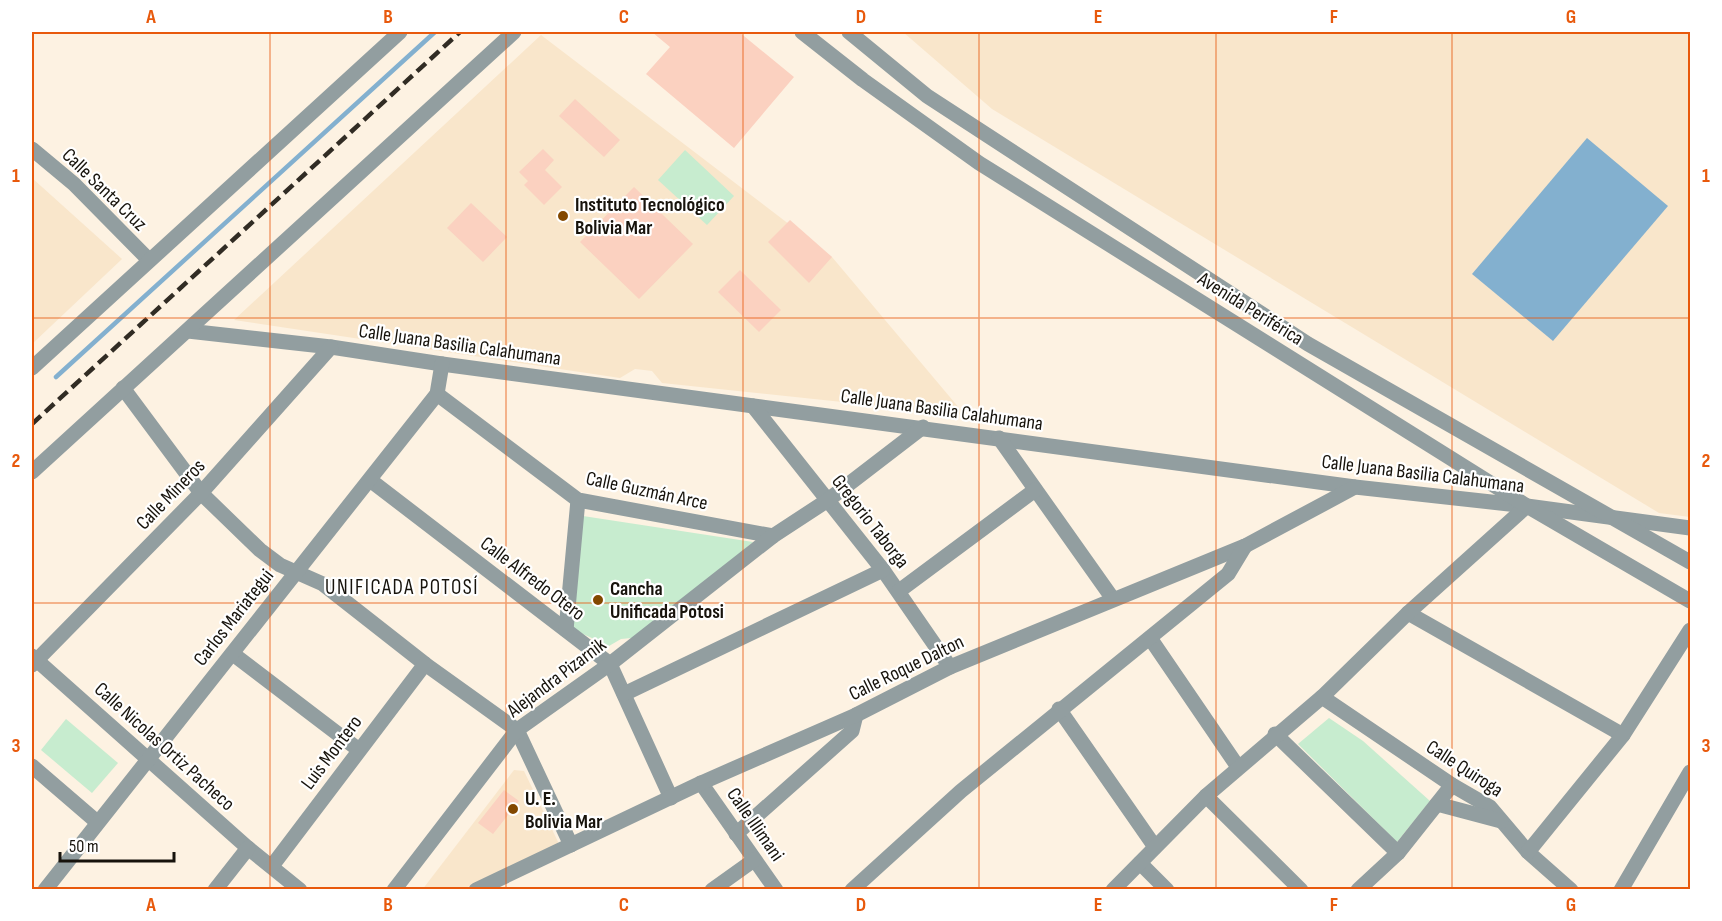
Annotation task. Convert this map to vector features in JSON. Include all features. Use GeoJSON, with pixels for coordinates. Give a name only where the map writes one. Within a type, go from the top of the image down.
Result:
{"type":"FeatureCollection","features":[{"type":"Feature","properties":{"kind":"street"},"geometry":{"type":"LineString","coordinates":[[32,368],[400,32]]}},
{"type":"Feature","properties":{"kind":"street"},"geometry":{"type":"LineString","coordinates":[[32,472],[514,32]]}},
{"type":"Feature","properties":{"kind":"street","name":"Avenida Periférica"},"geometry":{"type":"LineString","coordinates":[[802,32],[863,80],[979,163],[1527,506],[1690,601]]}},
{"type":"Feature","properties":{"kind":"street","name":"Avenida Periférica"},"geometry":{"type":"LineString","coordinates":[[849,32],[927,96],[1308,344],[1690,562]]}},
{"type":"Feature","properties":{"kind":"street","name":"Calle Santa Cruz"},"geometry":{"type":"LineString","coordinates":[[32,148],[74,184],[149,260]]}},
{"type":"Feature","properties":{"kind":"street","name":"Calle Juana Basilia Calahumana"},"geometry":{"type":"LineString","coordinates":[[188,331],[330,347],[1355,487],[1527,506],[1690,528]]}},
{"type":"Feature","properties":{"kind":"street","name":"Calle Mineros"},"geometry":{"type":"LineString","coordinates":[[33,660],[201,494],[330,347]]}},
{"type":"Feature","properties":{"kind":"street","name":"Carlos Mariategui"},"geometry":{"type":"LineString","coordinates":[[45,890],[437,394],[442,364]]}},
{"type":"Feature","properties":{"kind":"street"},"geometry":{"type":"LineString","coordinates":[[123,388],[201,494],[260,550],[280,565],[323,584],[424,664],[517,730],[571,845]]}},
{"type":"Feature","properties":{"kind":"street","name":"Calle Guzmán Arce"},"geometry":{"type":"LineString","coordinates":[[437,394],[578,500],[773,536]]}},
{"type":"Feature","properties":{"kind":"street","name":"Gregorio Taborga"},"geometry":{"type":"LineString","coordinates":[[753,406],[899,591],[950,667]]}},
{"type":"Feature","properties":{"kind":"street","name":"Alejandra Pizarnik"},"geometry":{"type":"LineString","coordinates":[[394,890],[517,730],[610,664],[773,536],[828,500],[923,427]]}},
{"type":"Feature","properties":{"kind":"street"},"geometry":{"type":"LineString","coordinates":[[999,438],[1113,599]]}},
{"type":"Feature","properties":{"kind":"street","name":"Calle Alfredo Otero"},"geometry":{"type":"LineString","coordinates":[[370,480],[610,664],[671,798]]}},
{"type":"Feature","properties":{"kind":"street","name":"Calle Roque Dalton"},"geometry":{"type":"LineString","coordinates":[[476,890],[493,885],[701,783],[856,715],[950,667],[1245,546],[1355,487]]}},
{"type":"Feature","properties":{"kind":"street"},"geometry":{"type":"LineString","coordinates":[[899,591],[1035,490]]}},
{"type":"Feature","properties":{"kind":"street"},"geometry":{"type":"LineString","coordinates":[[566,630],[578,500]]}},
{"type":"Feature","properties":{"kind":"street"},"geometry":{"type":"LineString","coordinates":[[1113,890],[1238,766],[1322,697],[1408,613],[1527,506]]}},
{"type":"Feature","properties":{"kind":"street"},"geometry":{"type":"LineString","coordinates":[[852,890],[961,790],[1228,574],[1245,546]]}},
{"type":"Feature","properties":{"kind":"street"},"geometry":{"type":"LineString","coordinates":[[624,693],[883,570]]}},
{"type":"Feature","properties":{"kind":"street"},"geometry":{"type":"LineString","coordinates":[[1408,613],[1623,735]]}},
{"type":"Feature","properties":{"kind":"street"},"geometry":{"type":"LineString","coordinates":[[1528,852],[1623,735],[1690,630]]}},
{"type":"Feature","properties":{"kind":"street"},"geometry":{"type":"LineString","coordinates":[[1150,638],[1238,766]]}},
{"type":"Feature","properties":{"kind":"street"},"geometry":{"type":"LineString","coordinates":[[233,654],[359,750]]}},
{"type":"Feature","properties":{"kind":"street","name":"Calle Nicolas Ortiz Pacheco"},"geometry":{"type":"LineString","coordinates":[[33,660],[248,848],[300,890]]}},
{"type":"Feature","properties":{"kind":"street","name":"Luis Montero"},"geometry":{"type":"LineString","coordinates":[[272,866],[424,664]]}},
{"type":"Feature","properties":{"kind":"street","name":"Calle Quiroga"},"geometry":{"type":"LineString","coordinates":[[1322,697],[1452,785],[1490,807],[1528,852],[1571,890]]}},
{"type":"Feature","properties":{"kind":"street"},"geometry":{"type":"LineString","coordinates":[[1059,709],[1155,847]]}},
{"type":"Feature","properties":{"kind":"street"},"geometry":{"type":"LineString","coordinates":[[736,834],[852,731],[856,715]]}},
{"type":"Feature","properties":{"kind":"street"},"geometry":{"type":"LineString","coordinates":[[1275,734],[1398,853]]}},
{"type":"Feature","properties":{"kind":"street"},"geometry":{"type":"LineString","coordinates":[[32,766],[97,822]]}},
{"type":"Feature","properties":{"kind":"street"},"geometry":{"type":"LineString","coordinates":[[1621,890],[1690,772]]}},
{"type":"Feature","properties":{"kind":"street","name":"Calle Illimani"},"geometry":{"type":"LineString","coordinates":[[701,783],[776,890]]}},
{"type":"Feature","properties":{"kind":"street"},"geometry":{"type":"LineString","coordinates":[[1367,887],[1398,853],[1452,785]]}},
{"type":"Feature","properties":{"kind":"street"},"geometry":{"type":"LineString","coordinates":[[1206,796],[1301,890]]}},
{"type":"Feature","properties":{"kind":"street"},"geometry":{"type":"LineString","coordinates":[[1437,804],[1501,821]]}},
{"type":"Feature","properties":{"kind":"street"},"geometry":{"type":"LineString","coordinates":[[215,890],[248,848]]}},
{"type":"Feature","properties":{"kind":"street"},"geometry":{"type":"LineString","coordinates":[[712,890],[754,860]]}},
{"type":"Feature","properties":{"kind":"street"},"geometry":{"type":"LineString","coordinates":[[1140,862],[1167,890]]}},
{"type":"Feature","properties":{"kind":"shaded area"},"geometry":{"type":"Polygon","coordinates":[[[903,32],[1690,32],[1690,517],[1659,513],[992,109],[903,32]]]}},
{"type":"Feature","properties":{"kind":"shaded area","name":"Instituto Tecnológico Bolivia Mar"},"geometry":{"type":"Polygon","coordinates":[[[541,35],[832,257],[965,415],[662,383],[652,371],[635,369],[620,378],[234,320],[541,35]]]}},
{"type":"Feature","properties":{"kind":"shaded area"},"geometry":{"type":"Polygon","coordinates":[[[32,178],[122,259],[32,344],[32,178]]]}},
{"type":"Feature","properties":{"kind":"shaded area","name":"U. E. Bolivia Mar"},"geometry":{"type":"Polygon","coordinates":[[[514,770],[524,771],[560,846],[463,889],[422,890],[514,770]]]}},
{"type":"Feature","properties":{"kind":"green space"},"geometry":{"type":"Polygon","coordinates":[[[685,150],[734,196],[707,225],[658,180],[685,150]]]}},
{"type":"Feature","properties":{"kind":"green space"},"geometry":{"type":"Polygon","coordinates":[[[583,516],[753,542],[642,637],[621,639],[609,646],[570,628],[583,516]]]}},
{"type":"Feature","properties":{"kind":"green space"},"geometry":{"type":"Polygon","coordinates":[[[1329,718],[1363,741],[1430,801],[1397,842],[1298,744],[1329,718]]]}},
{"type":"Feature","properties":{"kind":"green space"},"geometry":{"type":"Polygon","coordinates":[[[66,719],[118,763],[92,793],[41,750],[66,719]]]}},
{"type":"Feature","properties":{"kind":"water"},"geometry":{"type":"Polygon","coordinates":[[[1587,138],[1668,206],[1553,341],[1472,274],[1587,138]]]}},
{"type":"Feature","properties":{"kind":"building"},"geometry":{"type":"Polygon","coordinates":[[[652,32],[739,32],[794,77],[734,148],[646,74],[670,47],[652,32]]]}},
{"type":"Feature","properties":{"kind":"building"},"geometry":{"type":"Polygon","coordinates":[[[575,99],[620,140],[604,157],[559,116],[575,99]]]}},
{"type":"Feature","properties":{"kind":"building"},"geometry":{"type":"Polygon","coordinates":[[[543,149],[554,160],[545,170],[562,187],[544,205],[524,185],[528,181],[519,172],[543,149]]]}},
{"type":"Feature","properties":{"kind":"building"},"geometry":{"type":"Polygon","coordinates":[[[634,187],[693,244],[639,299],[580,242],[634,187]]]}},
{"type":"Feature","properties":{"kind":"building"},"geometry":{"type":"Polygon","coordinates":[[[471,203],[507,237],[483,262],[447,228],[471,203]]]}},
{"type":"Feature","properties":{"kind":"building"},"geometry":{"type":"Polygon","coordinates":[[[790,220],[832,257],[809,283],[768,242],[790,220]]]}},
{"type":"Feature","properties":{"kind":"building"},"geometry":{"type":"Polygon","coordinates":[[[740,270],[781,310],[759,332],[718,292],[740,270]]]}},
{"type":"Feature","properties":{"kind":"building"},"geometry":{"type":"Polygon","coordinates":[[[504,790],[519,801],[493,834],[478,823],[504,790]]]}},
{"type":"Feature","properties":{"kind":"waterway"},"geometry":{"type":"LineString","coordinates":[[56,377],[435,32]]}},
{"type":"Feature","properties":{"kind":"railway"},"geometry":{"type":"LineString","coordinates":[[32,424],[460,32]]}},
{"type":"Feature","properties":{"kind":"place","name":"Instituto Tecnológico Bolivia Mar"},"geometry":{"type":"Point","coordinates":[563,216]}},
{"type":"Feature","properties":{"kind":"place","name":"Cancha Unificada Potosi"},"geometry":{"type":"Point","coordinates":[598,600]}},
{"type":"Feature","properties":{"kind":"place","name":"U. E. Bolivia Mar"},"geometry":{"type":"Point","coordinates":[513,809]}},
{"type":"Feature","properties":{"kind":"district","name":"UNIFICADA POTOSÍ"},"geometry":{"type":"Point","coordinates":[402,587]}}]}
